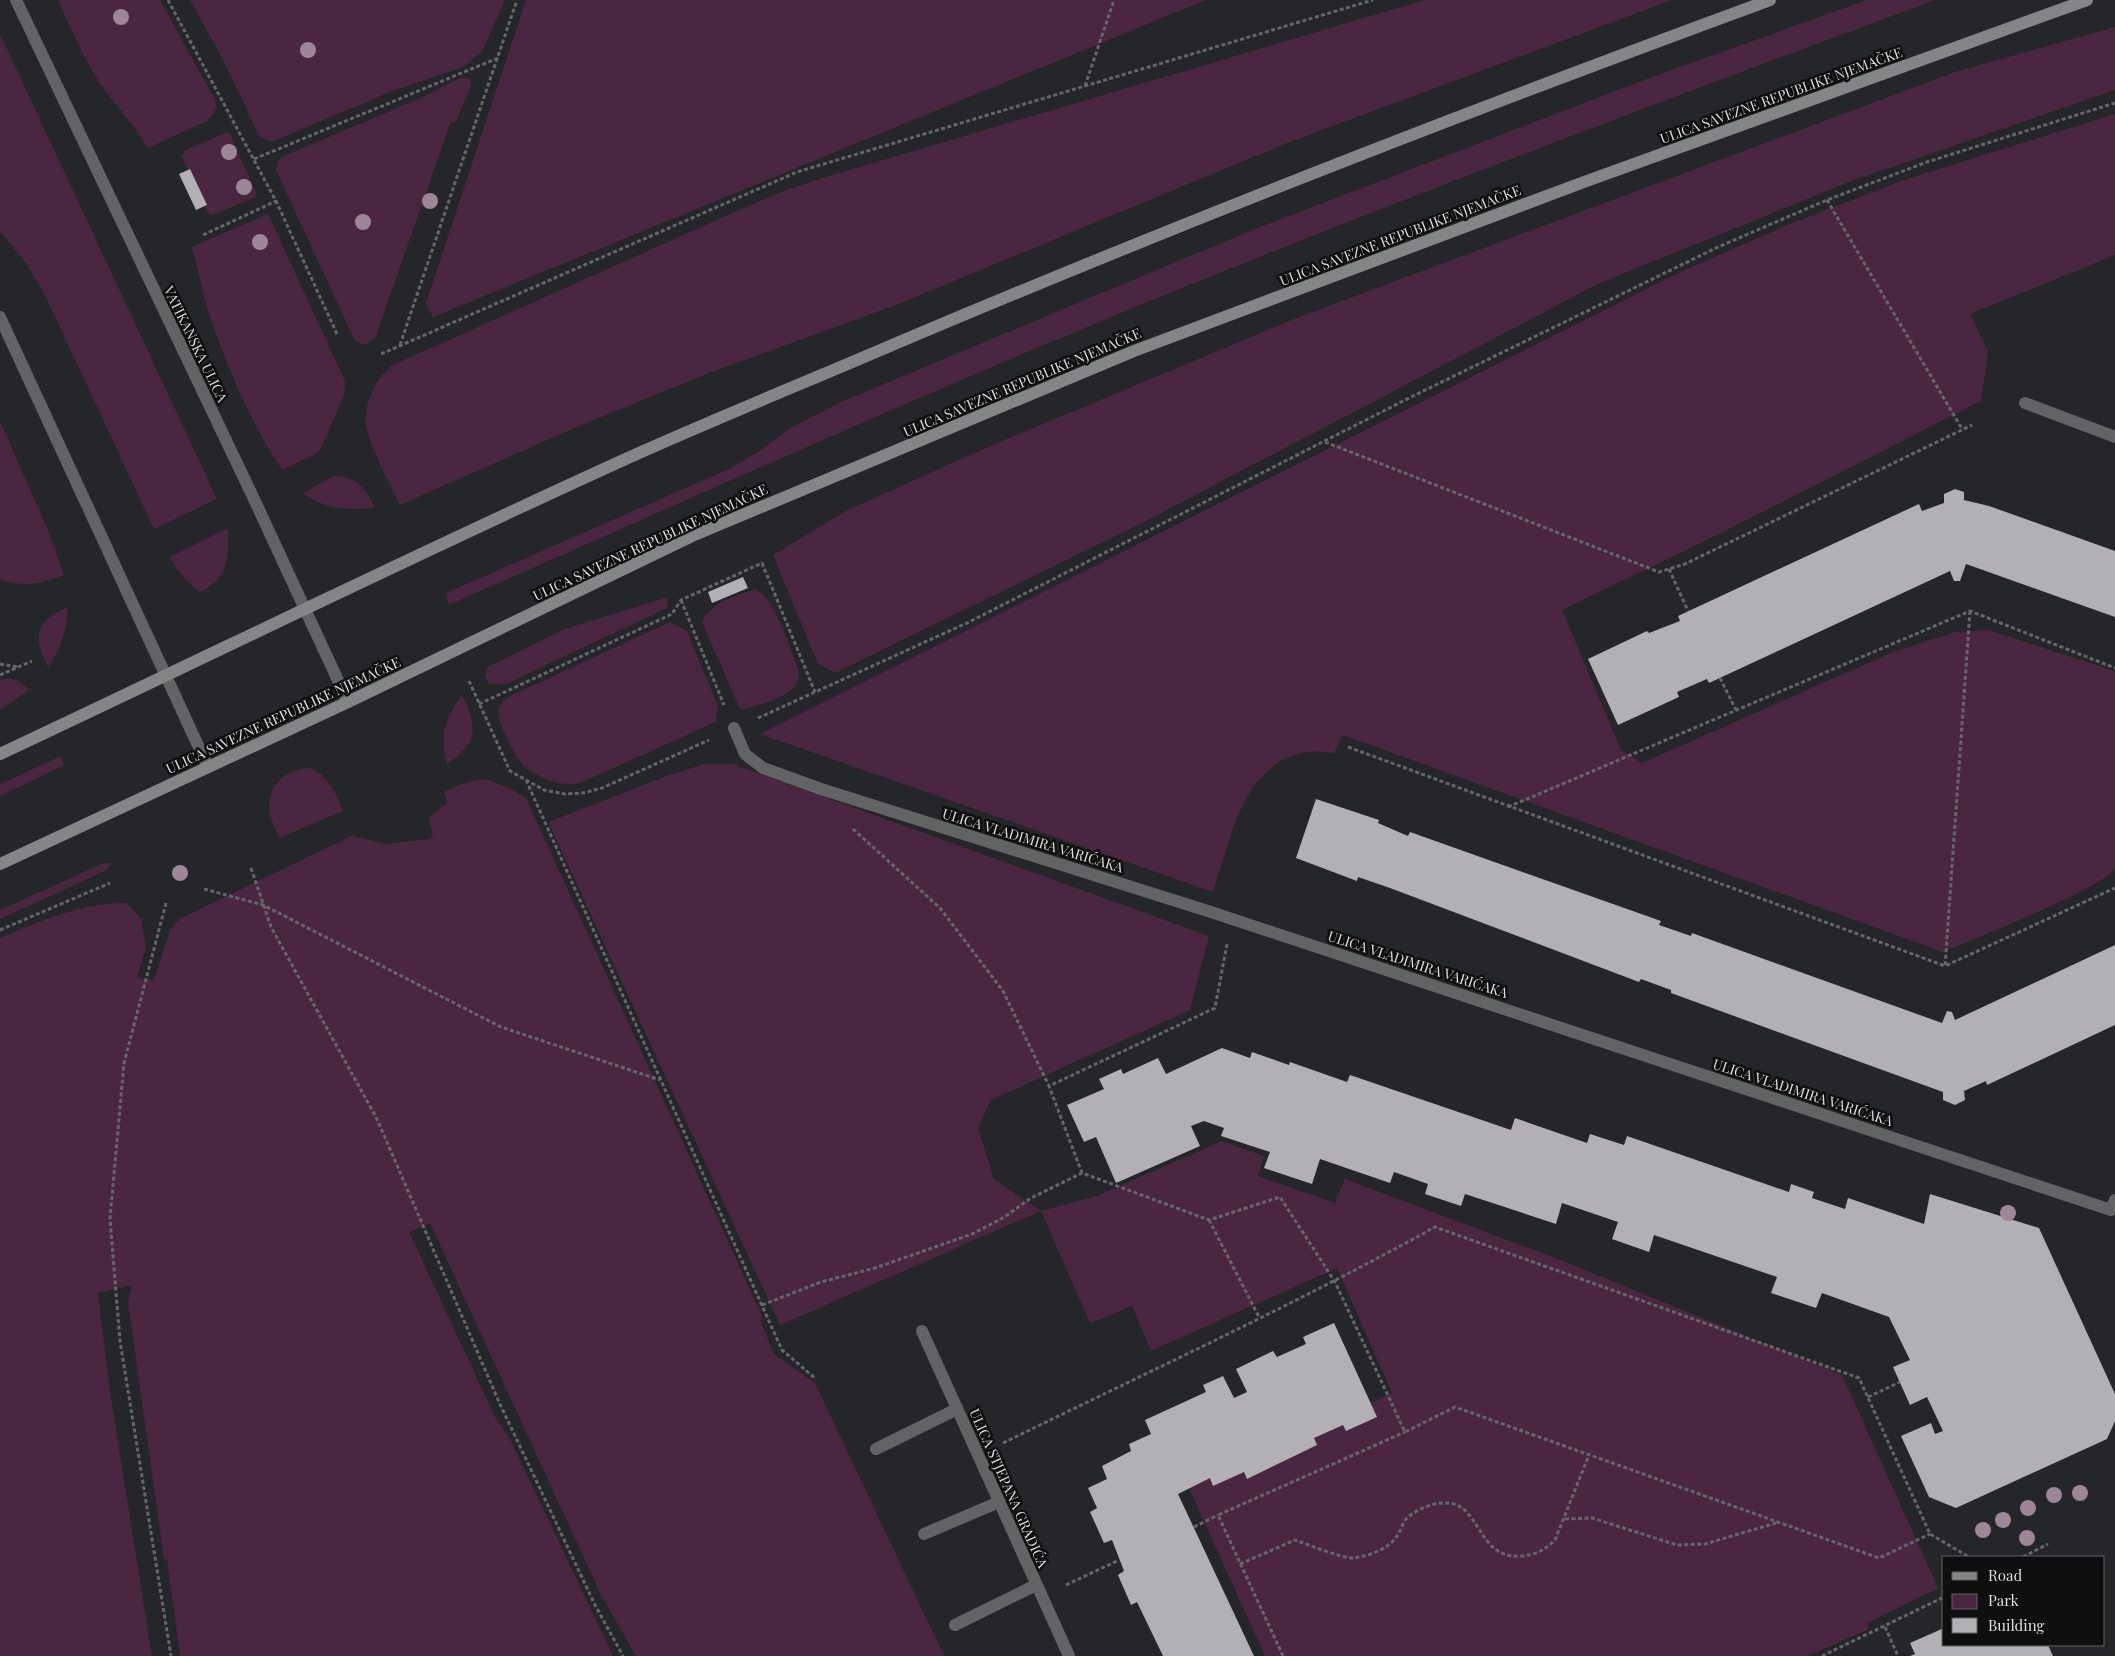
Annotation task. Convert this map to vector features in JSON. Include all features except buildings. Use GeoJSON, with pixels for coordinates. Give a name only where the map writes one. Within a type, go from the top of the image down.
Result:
{"type":"FeatureCollection","features":[{"type":"Feature","properties":{"kind":"main road"},"geometry":{"type":"LineString","coordinates":[[0,754],[304,608],[643,451],[1083,264],[1538,85],[1770,0]]}},
{"type":"Feature","properties":{"kind":"main road","name":"ULICA SAVEZNE REPUBLIKE NJEMAČKE"},"geometry":{"type":"LineString","coordinates":[[0,864],[348,702],[692,536],[1134,351],[1574,185],[2087,0]]}},
{"type":"Feature","properties":{"kind":"street","name":"VATIKANSKA ULICA"},"geometry":{"type":"LineString","coordinates":[[16,0],[348,702]]}},
{"type":"Feature","properties":{"kind":"street"},"geometry":{"type":"LineString","coordinates":[[0,317],[208,767]]}},
{"type":"Feature","properties":{"kind":"street"},"geometry":{"type":"LineString","coordinates":[[2025,402],[2115,437]]}},
{"type":"Feature","properties":{"kind":"street","name":"ULICA VLADIMIRA VARIĆAKA"},"geometry":{"type":"LineString","coordinates":[[734,728],[745,754],[763,768],[821,789],[1231,918],[2114,1210]]}},
{"type":"Feature","properties":{"kind":"street","name":"ULICA STJEPANA GRADIĆA"},"geometry":{"type":"LineString","coordinates":[[922,1331],[1069,1656]]}},
{"type":"Feature","properties":{"kind":"street"},"geometry":{"type":"LineString","coordinates":[[876,1449],[957,1409]]}},
{"type":"Feature","properties":{"kind":"street"},"geometry":{"type":"LineString","coordinates":[[924,1534],[999,1502]]}},
{"type":"Feature","properties":{"kind":"street"},"geometry":{"type":"LineString","coordinates":[[955,1625],[1036,1585]]}},
{"type":"Feature","properties":{"kind":"path"},"geometry":{"type":"LineString","coordinates":[[168,0],[276,201],[337,334]]}},
{"type":"Feature","properties":{"kind":"path"},"geometry":{"type":"LineString","coordinates":[[399,346],[517,0]]}},
{"type":"Feature","properties":{"kind":"path"},"geometry":{"type":"LineString","coordinates":[[1085,87],[1114,0]]}},
{"type":"Feature","properties":{"kind":"path"},"geometry":{"type":"LineString","coordinates":[[380,354],[797,172],[1373,0]]}},
{"type":"Feature","properties":{"kind":"path"},"geometry":{"type":"LineString","coordinates":[[254,159],[498,58]]}},
{"type":"Feature","properties":{"kind":"path"},"geometry":{"type":"LineString","coordinates":[[469,681],[510,771],[544,790],[565,794],[583,793],[602,788],[969,622],[1598,304],[1718,247],[1827,200],[1928,162],[2115,103]]}},
{"type":"Feature","properties":{"kind":"path"},"geometry":{"type":"LineString","coordinates":[[1827,200],[1962,430]]}},
{"type":"Feature","properties":{"kind":"path"},"geometry":{"type":"LineString","coordinates":[[203,235],[276,201]]}},
{"type":"Feature","properties":{"kind":"path"},"geometry":{"type":"LineString","coordinates":[[1325,442],[1659,572],[1685,564],[1972,425]]}},
{"type":"Feature","properties":{"kind":"path"},"geometry":{"type":"LineString","coordinates":[[479,704],[672,614],[681,600],[762,563],[815,692]]}},
{"type":"Feature","properties":{"kind":"path"},"geometry":{"type":"LineString","coordinates":[[1669,569],[1688,611]]}},
{"type":"Feature","properties":{"kind":"path"},"geometry":{"type":"LineString","coordinates":[[681,600],[734,728]]}},
{"type":"Feature","properties":{"kind":"path"},"geometry":{"type":"LineString","coordinates":[[1508,806],[1970,611],[2115,668]]}},
{"type":"Feature","properties":{"kind":"path"},"geometry":{"type":"LineString","coordinates":[[1945,966],[1970,611]]}},
{"type":"Feature","properties":{"kind":"path"},"geometry":{"type":"LineString","coordinates":[[0,675],[32,661]]}},
{"type":"Feature","properties":{"kind":"path"},"geometry":{"type":"LineString","coordinates":[[0,664],[18,667]]}},
{"type":"Feature","properties":{"kind":"path"},"geometry":{"type":"LineString","coordinates":[[1720,678],[1736,710]]}},
{"type":"Feature","properties":{"kind":"path"},"geometry":{"type":"LineString","coordinates":[[1348,747],[1945,966],[2115,888]]}},
{"type":"Feature","properties":{"kind":"path"},"geometry":{"type":"LineString","coordinates":[[526,779],[782,1350],[816,1379]]}},
{"type":"Feature","properties":{"kind":"path"},"geometry":{"type":"LineString","coordinates":[[851,826],[940,908],[1003,991],[1049,1086],[1082,1173]]}},
{"type":"Feature","properties":{"kind":"path"},"geometry":{"type":"LineString","coordinates":[[250,868],[271,927],[377,1119],[499,1402],[595,1605],[623,1656]]}},
{"type":"Feature","properties":{"kind":"path"},"geometry":{"type":"LineString","coordinates":[[0,930],[110,882]]}},
{"type":"Feature","properties":{"kind":"path"},"geometry":{"type":"LineString","coordinates":[[204,889],[263,905],[501,1027],[661,1080]]}},
{"type":"Feature","properties":{"kind":"path"},"geometry":{"type":"LineString","coordinates":[[166,903],[124,1063],[110,1218],[120,1341],[171,1656]]}},
{"type":"Feature","properties":{"kind":"path"},"geometry":{"type":"LineString","coordinates":[[1049,1086],[1215,1008],[1231,918]]}},
{"type":"Feature","properties":{"kind":"path"},"geometry":{"type":"LineString","coordinates":[[762,1305],[821,1282],[874,1268],[972,1234],[1004,1218],[1031,1198],[1082,1173],[1209,1220],[1280,1196],[1335,1282],[1405,1432]]}},
{"type":"Feature","properties":{"kind":"path"},"geometry":{"type":"LineString","coordinates":[[1209,1220],[1259,1317]]}},
{"type":"Feature","properties":{"kind":"path"},"geometry":{"type":"LineString","coordinates":[[999,1445],[1259,1317],[1335,1282],[1435,1227],[1859,1378],[1930,1534],[1967,1556]]}},
{"type":"Feature","properties":{"kind":"path"},"geometry":{"type":"LineString","coordinates":[[1868,1397],[1900,1382]]}},
{"type":"Feature","properties":{"kind":"path"},"geometry":{"type":"LineString","coordinates":[[1194,1527],[1456,1408],[1879,1558],[1930,1534]]}},
{"type":"Feature","properties":{"kind":"path"},"geometry":{"type":"LineString","coordinates":[[1240,1564],[1295,1540],[1352,1558],[1371,1554],[1386,1546],[1397,1537],[1406,1520],[1412,1515],[1431,1505],[1450,1503],[1462,1509],[1488,1545],[1502,1554],[1514,1557],[1532,1555],[1546,1549],[1555,1540],[1589,1455]]}},
{"type":"Feature","properties":{"kind":"path"},"geometry":{"type":"LineString","coordinates":[[1218,1515],[1283,1656]]}},
{"type":"Feature","properties":{"kind":"path"},"geometry":{"type":"LineString","coordinates":[[1565,1519],[1592,1518],[1677,1545],[1705,1544],[1777,1522]]}},
{"type":"Feature","properties":{"kind":"path"},"geometry":{"type":"LineString","coordinates":[[2025,1556],[2048,1544]]}},
{"type":"Feature","properties":{"kind":"path"},"geometry":{"type":"LineString","coordinates":[[1066,1584],[1119,1560]]}},
{"type":"Feature","properties":{"kind":"path"},"geometry":{"type":"LineString","coordinates":[[1062,1576],[1070,1594]]}},
{"type":"Feature","properties":{"kind":"path"},"geometry":{"type":"LineString","coordinates":[[1822,1656],[1942,1598]]}},
{"type":"Feature","properties":{"kind":"path"},"geometry":{"type":"LineString","coordinates":[[1885,1627],[1898,1656]]}},
{"type":"Feature","properties":{"kind":"green space"},"geometry":{"type":"Polygon","coordinates":[[[58,0],[160,0],[214,98],[216,108],[212,116],[207,121],[148,148],[92,71],[58,0]]]}},
{"type":"Feature","properties":{"kind":"green space"},"geometry":{"type":"Polygon","coordinates":[[[190,0],[505,0],[482,52],[463,67],[392,91],[274,141],[268,141],[260,137],[220,54],[190,0]]]}},
{"type":"Feature","properties":{"kind":"green space"},"geometry":{"type":"Polygon","coordinates":[[[526,0],[1206,0],[433,317],[426,303],[526,0]]]}},
{"type":"Feature","properties":{"kind":"green space"},"geometry":{"type":"Polygon","coordinates":[[[1425,0],[1672,0],[1287,143],[896,305],[709,373],[579,426],[400,505],[375,452],[366,425],[367,405],[380,378],[393,365],[773,195],[822,178],[1425,0]]]}},
{"type":"Feature","properties":{"kind":"green space"},"geometry":{"type":"Polygon","coordinates":[[[1867,0],[1935,0],[1486,168],[1122,312],[929,394],[449,605],[446,593],[729,469],[758,452],[789,429],[841,402],[1255,229],[1652,77],[1867,0]]]}},
{"type":"Feature","properties":{"kind":"green space"},"geometry":{"type":"Polygon","coordinates":[[[2115,27],[2115,90],[1854,180],[1600,283],[1140,524],[835,673],[818,664],[773,555],[846,511],[990,446],[1294,319],[1955,72],[2115,27]]]}},
{"type":"Feature","properties":{"kind":"green space"},"geometry":{"type":"Polygon","coordinates":[[[0,34],[217,499],[154,529],[44,293],[25,262],[0,231],[0,34]]]}},
{"type":"Feature","properties":{"kind":"green space"},"geometry":{"type":"Polygon","coordinates":[[[462,77],[471,80],[470,89],[455,123],[451,121],[376,336],[370,342],[363,345],[355,341],[276,170],[278,161],[282,157],[416,100],[462,77]]]}},
{"type":"Feature","properties":{"kind":"green space"},"geometry":{"type":"Polygon","coordinates":[[[2115,114],[2115,255],[1970,314],[1988,352],[1981,401],[1719,534],[1562,610],[1621,750],[1642,763],[1893,652],[1955,632],[1988,630],[2115,671],[2115,868],[2106,877],[2088,888],[2036,913],[1943,952],[1343,735],[1334,753],[1307,752],[1285,759],[1267,771],[1253,787],[1242,806],[1234,827],[1213,892],[760,734],[1674,275],[1785,226],[1901,181],[2115,114]]]}},
{"type":"Feature","properties":{"kind":"green space"},"geometry":{"type":"Polygon","coordinates":[[[227,132],[230,134],[257,195],[212,215],[208,213],[190,169],[188,170],[181,156],[186,150],[227,132]]]}},
{"type":"Feature","properties":{"kind":"green space"},"geometry":{"type":"Polygon","coordinates":[[[268,214],[345,381],[344,396],[320,450],[314,455],[282,470],[249,413],[231,372],[208,310],[191,247],[268,214]]]}},
{"type":"Feature","properties":{"kind":"green space"},"geometry":{"type":"Polygon","coordinates":[[[0,421],[47,528],[64,575],[32,584],[18,584],[0,580],[0,421]]]}},
{"type":"Feature","properties":{"kind":"green space"},"geometry":{"type":"Polygon","coordinates":[[[334,476],[349,478],[355,481],[368,495],[375,508],[337,508],[320,503],[303,493],[334,476]]]}},
{"type":"Feature","properties":{"kind":"green space"},"geometry":{"type":"Polygon","coordinates":[[[228,528],[227,557],[222,574],[210,587],[200,592],[183,576],[170,557],[228,528]]]}},
{"type":"Feature","properties":{"kind":"green space"},"geometry":{"type":"Polygon","coordinates":[[[755,589],[763,594],[776,614],[799,671],[798,679],[797,683],[788,693],[763,704],[740,709],[702,622],[706,615],[718,604],[755,589]]]}},
{"type":"Feature","properties":{"kind":"green space"},"geometry":{"type":"Polygon","coordinates":[[[668,597],[667,608],[506,684],[489,684],[485,676],[488,667],[565,629],[668,597]]]}},
{"type":"Feature","properties":{"kind":"green space"},"geometry":{"type":"Polygon","coordinates":[[[68,607],[66,623],[57,653],[48,667],[40,647],[40,631],[48,618],[68,607]]]}},
{"type":"Feature","properties":{"kind":"green space"},"geometry":{"type":"Polygon","coordinates":[[[670,622],[687,631],[718,706],[716,722],[580,783],[566,784],[551,781],[537,775],[521,763],[500,720],[498,712],[502,702],[510,696],[670,622]]]}},
{"type":"Feature","properties":{"kind":"green space"},"geometry":{"type":"Polygon","coordinates":[[[7,678],[18,680],[29,690],[0,710],[0,681],[7,678]]]}},
{"type":"Feature","properties":{"kind":"green space"},"geometry":{"type":"Polygon","coordinates":[[[462,694],[471,716],[472,733],[465,748],[447,765],[444,744],[445,728],[451,712],[462,694]]]}},
{"type":"Feature","properties":{"kind":"green space"},"geometry":{"type":"Polygon","coordinates":[[[61,756],[64,765],[0,796],[0,784],[61,756]]]}},
{"type":"Feature","properties":{"kind":"green space"},"geometry":{"type":"Polygon","coordinates":[[[705,764],[733,764],[1209,936],[1190,1010],[991,1100],[978,1128],[994,1179],[1041,1211],[780,1325],[549,824],[551,821],[669,775],[705,764]]]}},
{"type":"Feature","properties":{"kind":"green space"},"geometry":{"type":"Polygon","coordinates":[[[311,768],[327,781],[335,792],[343,811],[279,838],[269,808],[274,788],[289,773],[311,768]]]}},
{"type":"Feature","properties":{"kind":"green space"},"geometry":{"type":"Polygon","coordinates":[[[485,779],[507,787],[526,798],[763,1318],[760,1320],[774,1354],[815,1383],[944,1656],[636,1656],[601,1595],[430,1223],[409,1232],[495,1417],[511,1441],[613,1656],[180,1656],[167,1559],[164,1559],[128,1302],[132,1285],[98,1293],[110,1392],[152,1656],[0,1656],[0,938],[78,909],[127,903],[141,919],[146,947],[137,978],[154,980],[170,930],[179,919],[352,836],[387,844],[430,839],[433,836],[429,817],[447,803],[444,792],[467,782],[485,779]]]}},
{"type":"Feature","properties":{"kind":"green space"},"geometry":{"type":"Polygon","coordinates":[[[104,863],[111,863],[107,870],[0,919],[0,910],[104,863]]]}},
{"type":"Feature","properties":{"kind":"green space"},"geometry":{"type":"Polygon","coordinates":[[[1222,1141],[1264,1156],[1258,1176],[1335,1203],[1345,1179],[1563,1261],[1842,1375],[1938,1588],[1867,1623],[1869,1629],[1808,1656],[1265,1656],[1188,1486],[1392,1393],[1337,1268],[1151,1351],[1132,1306],[1090,1323],[1041,1211],[1097,1196],[1222,1141]]]}}]}
